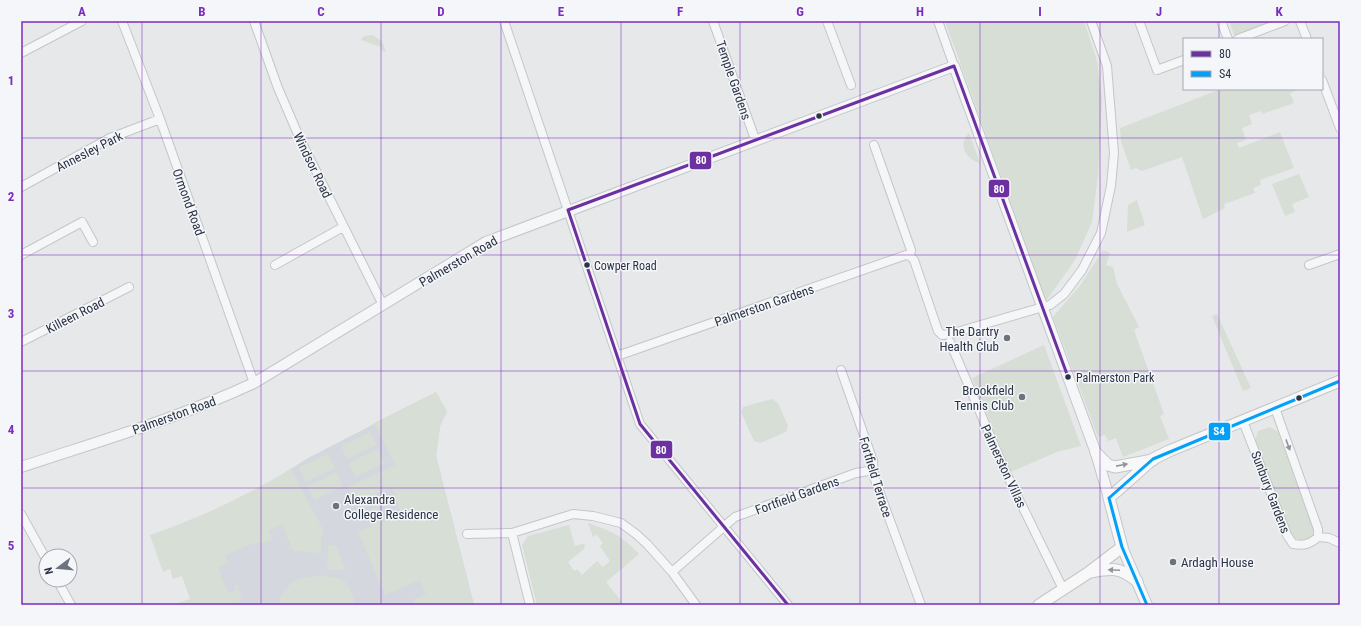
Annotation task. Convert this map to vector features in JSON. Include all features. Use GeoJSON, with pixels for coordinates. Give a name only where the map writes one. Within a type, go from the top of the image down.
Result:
{"type":"FeatureCollection","features":[{"type":"Feature","properties":{"kind":"main road"},"geometry":{"type":"LineString","coordinates":[[1096,453],[1108,465],[1115,467],[1153,459],[1169,451],[1340,381]]}},
{"type":"Feature","properties":{"kind":"main road"},"geometry":{"type":"LineString","coordinates":[[1039,605],[1088,573],[1122,547],[1110,498],[1153,459]]}},
{"type":"Feature","properties":{"kind":"main road"},"geometry":{"type":"LineString","coordinates":[[1088,573],[1116,569],[1123,570],[1137,581]]}},
{"type":"Feature","properties":{"kind":"street"},"geometry":{"type":"LineString","coordinates":[[21,53],[82,21]]}},
{"type":"Feature","properties":{"kind":"street","name":"Ormond Road"},"geometry":{"type":"LineString","coordinates":[[122,21],[160,119],[254,384]]}},
{"type":"Feature","properties":{"kind":"street","name":"Windsor Road"},"geometry":{"type":"LineString","coordinates":[[254,21],[278,88],[300,139],[383,305]]}},
{"type":"Feature","properties":{"kind":"street"},"geometry":{"type":"LineString","coordinates":[[504,21],[640,424],[788,605]]}},
{"type":"Feature","properties":{"kind":"street","name":"Temple Gardens"},"geometry":{"type":"LineString","coordinates":[[713,21],[755,140]]}},
{"type":"Feature","properties":{"kind":"street"},"geometry":{"type":"LineString","coordinates":[[827,21],[851,85]]}},
{"type":"Feature","properties":{"kind":"street"},"geometry":{"type":"LineString","coordinates":[[938,21],[1096,453],[1110,498]]}},
{"type":"Feature","properties":{"kind":"street"},"geometry":{"type":"LineString","coordinates":[[874,145],[911,250],[910,256],[914,260],[938,331],[942,335],[1050,305],[1064,294],[1082,270],[1101,233],[1110,186],[1114,153],[1107,66],[1091,21]]}},
{"type":"Feature","properties":{"kind":"street"},"geometry":{"type":"LineString","coordinates":[[1139,21],[1157,70],[1183,60]]}},
{"type":"Feature","properties":{"kind":"street"},"geometry":{"type":"LineString","coordinates":[[1221,21],[1228,38]]}},
{"type":"Feature","properties":{"kind":"street"},"geometry":{"type":"LineString","coordinates":[[1241,38],[1285,21]]}},
{"type":"Feature","properties":{"kind":"street"},"geometry":{"type":"LineString","coordinates":[[1300,21],[1307,38]]}},
{"type":"Feature","properties":{"kind":"street","name":"Palmerston Road"},"geometry":{"type":"LineString","coordinates":[[21,467],[159,422],[215,402],[254,384],[486,242],[954,66]]}},
{"type":"Feature","properties":{"kind":"street"},"geometry":{"type":"LineString","coordinates":[[1323,83],[1340,128]]}},
{"type":"Feature","properties":{"kind":"street","name":"Annesley Park"},"geometry":{"type":"LineString","coordinates":[[21,187],[110,138],[160,119]]}},
{"type":"Feature","properties":{"kind":"street"},"geometry":{"type":"LineString","coordinates":[[21,255],[82,222],[93,242]]}},
{"type":"Feature","properties":{"kind":"street"},"geometry":{"type":"LineString","coordinates":[[275,265],[343,227]]}},
{"type":"Feature","properties":{"kind":"street"},"geometry":{"type":"LineString","coordinates":[[1309,265],[1340,254]]}},
{"type":"Feature","properties":{"kind":"street","name":"Palmerston Gardens"},"geometry":{"type":"LineString","coordinates":[[617,356],[899,258],[910,256]]}},
{"type":"Feature","properties":{"kind":"street","name":"Killeen Road"},"geometry":{"type":"LineString","coordinates":[[21,342],[129,287]]}},
{"type":"Feature","properties":{"kind":"street","name":"Palmerston Villas"},"geometry":{"type":"LineString","coordinates":[[950,342],[1007,475],[1063,589]]}},
{"type":"Feature","properties":{"kind":"street","name":"Fortfield Terrace"},"geometry":{"type":"LineString","coordinates":[[841,370],[873,461],[874,477],[921,605]]}},
{"type":"Feature","properties":{"kind":"street"},"geometry":{"type":"LineString","coordinates":[[1275,408],[1318,529],[1318,537],[1329,538],[1340,543]]}},
{"type":"Feature","properties":{"kind":"street","name":"Sunbury Gardens"},"geometry":{"type":"LineString","coordinates":[[1243,421],[1287,535],[1293,544],[1303,546],[1313,542],[1318,537]]}},
{"type":"Feature","properties":{"kind":"street","name":"Fortfield Gardens"},"geometry":{"type":"LineString","coordinates":[[672,572],[735,517],[856,473],[874,470]]}},
{"type":"Feature","properties":{"kind":"street"},"geometry":{"type":"LineString","coordinates":[[21,514],[40,548]]}},
{"type":"Feature","properties":{"kind":"street"},"geometry":{"type":"LineString","coordinates":[[467,534],[512,533],[573,514],[593,516],[621,523],[636,534],[672,572],[696,605]]}},
{"type":"Feature","properties":{"kind":"street"},"geometry":{"type":"LineString","coordinates":[[512,533],[530,605]]}},
{"type":"Feature","properties":{"kind":"street"},"geometry":{"type":"LineString","coordinates":[[1122,547],[1147,605]]}},
{"type":"Feature","properties":{"kind":"street"},"geometry":{"type":"LineString","coordinates":[[61,588],[71,605]]}},
{"type":"Feature","properties":{"kind":"shaded area"},"geometry":{"type":"Polygon","coordinates":[[[945,21],[1084,21],[1097,61],[1102,99],[1098,175],[1092,222],[1075,260],[1046,301],[945,21]]]}},
{"type":"Feature","properties":{"kind":"shaded area"},"geometry":{"type":"Polygon","coordinates":[[[1229,21],[1276,21],[1235,37],[1229,21]]]}},
{"type":"Feature","properties":{"kind":"shaded area"},"geometry":{"type":"Polygon","coordinates":[[[372,35],[382,41],[386,52],[381,50],[381,47],[361,40],[364,36],[372,35]]]}},
{"type":"Feature","properties":{"kind":"shaded area"},"geometry":{"type":"Polygon","coordinates":[[[1218,90],[1298,90],[1290,93],[1294,103],[1262,114],[1261,111],[1249,115],[1252,124],[1242,128],[1246,140],[1237,143],[1239,148],[1280,132],[1294,168],[1260,180],[1261,185],[1253,188],[1255,193],[1224,204],[1225,208],[1203,219],[1182,157],[1142,171],[1136,168],[1131,170],[1121,141],[1120,128],[1218,90]]]}},
{"type":"Feature","properties":{"kind":"shaded area"},"geometry":{"type":"Polygon","coordinates":[[[969,133],[980,163],[967,155],[965,151],[964,142],[969,133]]]}},
{"type":"Feature","properties":{"kind":"shaded area"},"geometry":{"type":"Polygon","coordinates":[[[1299,174],[1309,197],[1292,204],[1295,212],[1285,216],[1272,184],[1299,174]]]}},
{"type":"Feature","properties":{"kind":"shaded area"},"geometry":{"type":"Polygon","coordinates":[[[1137,200],[1145,225],[1127,232],[1128,205],[1137,200]]]}},
{"type":"Feature","properties":{"kind":"shaded area"},"geometry":{"type":"Polygon","coordinates":[[[1103,250],[1110,253],[1106,265],[1113,267],[1117,284],[1139,327],[1134,330],[1164,414],[1160,416],[1169,439],[1123,457],[1116,438],[1108,441],[1105,435],[1098,437],[1053,317],[1082,283],[1103,250]]]}},
{"type":"Feature","properties":{"kind":"shaded area"},"geometry":{"type":"Polygon","coordinates":[[[1217,314],[1251,388],[1243,391],[1212,316],[1217,314]]]}},
{"type":"Feature","properties":{"kind":"shaded area","name":"Brookfield Tennis Club"},"geometry":{"type":"Polygon","coordinates":[[[1044,345],[1081,446],[1057,452],[1011,472],[972,378],[1044,345]]]}},
{"type":"Feature","properties":{"kind":"shaded area","name":"Alexandra College Residence"},"geometry":{"type":"Polygon","coordinates":[[[436,392],[447,412],[440,426],[436,456],[474,605],[212,605],[193,521],[254,492],[308,458],[436,392]]]}},
{"type":"Feature","properties":{"kind":"shaded area"},"geometry":{"type":"Polygon","coordinates":[[[436,392],[447,412],[440,426],[436,456],[474,605],[415,605],[413,600],[426,594],[420,580],[385,595],[358,532],[371,526],[366,512],[377,507],[383,522],[402,515],[392,488],[372,495],[369,503],[357,509],[348,487],[395,465],[374,423],[436,392]]]}},
{"type":"Feature","properties":{"kind":"shaded area"},"geometry":{"type":"Polygon","coordinates":[[[772,399],[778,403],[788,426],[786,432],[760,443],[754,441],[741,412],[743,407],[772,399]]]}},
{"type":"Feature","properties":{"kind":"shaded area"},"geometry":{"type":"Polygon","coordinates":[[[1270,427],[1278,432],[1314,530],[1312,537],[1298,540],[1291,534],[1255,441],[1258,431],[1270,427]]]}},
{"type":"Feature","properties":{"kind":"shaded area"},"geometry":{"type":"Polygon","coordinates":[[[370,432],[377,445],[347,459],[341,446],[370,432]]]}},
{"type":"Feature","properties":{"kind":"shaded area"},"geometry":{"type":"Polygon","coordinates":[[[378,449],[385,463],[356,477],[349,463],[378,449]]]}},
{"type":"Feature","properties":{"kind":"shaded area"},"geometry":{"type":"Polygon","coordinates":[[[328,454],[335,468],[306,482],[299,467],[328,454]]]}},
{"type":"Feature","properties":{"kind":"shaded area"},"geometry":{"type":"Polygon","coordinates":[[[291,469],[325,533],[321,537],[321,553],[298,551],[298,553],[290,548],[291,546],[282,525],[268,531],[272,540],[263,543],[254,543],[225,555],[228,563],[218,567],[221,574],[220,576],[229,593],[236,590],[234,586],[237,585],[242,597],[237,605],[173,605],[190,599],[182,576],[173,579],[170,569],[163,572],[150,535],[222,506],[291,469]]]}},
{"type":"Feature","properties":{"kind":"shaded area"},"geometry":{"type":"Polygon","coordinates":[[[337,472],[343,486],[314,500],[307,486],[337,472]]]}},
{"type":"Feature","properties":{"kind":"shaded area"},"geometry":{"type":"Polygon","coordinates":[[[588,523],[603,528],[616,535],[628,543],[639,554],[606,582],[622,602],[618,605],[537,605],[522,545],[528,536],[569,525],[575,546],[585,543],[584,549],[568,562],[574,571],[577,569],[582,575],[597,561],[603,567],[610,561],[600,546],[603,543],[596,534],[593,537],[588,523]]]}},
{"type":"Feature","properties":{"kind":"shaded area"},"geometry":{"type":"Polygon","coordinates":[[[331,544],[336,546],[346,570],[327,570],[328,545],[331,544]]]}},
{"type":"Feature","properties":{"kind":"shaded area"},"geometry":{"type":"Polygon","coordinates":[[[327,576],[338,578],[347,584],[356,605],[280,605],[281,595],[287,587],[304,577],[327,576]]]}},
{"type":"Feature","properties":{"kind":"transit line","name":"80"},"geometry":{"type":"LineString","coordinates":[[788,605],[640,424],[568,210],[954,66],[1068,377]]}},
{"type":"Feature","properties":{"kind":"transit line","name":"S4"},"geometry":{"type":"LineString","coordinates":[[1109,498],[1153,459],[1340,381]]}},
{"type":"Feature","properties":{"kind":"transit line","name":"S4"},"geometry":{"type":"LineString","coordinates":[[1109,498],[1122,547],[1147,605]]}},
{"type":"Feature","properties":{"kind":"place","name":"Cowper Road"},"geometry":{"type":"Point","coordinates":[587,265]}},
{"type":"Feature","properties":{"kind":"place","name":"The Dartry Health Club"},"geometry":{"type":"Point","coordinates":[1007,338]}},
{"type":"Feature","properties":{"kind":"place","name":"Palmerston Park"},"geometry":{"type":"Point","coordinates":[1068,377]}},
{"type":"Feature","properties":{"kind":"place","name":"Brookfield Tennis Club"},"geometry":{"type":"Point","coordinates":[1022,397]}},
{"type":"Feature","properties":{"kind":"place","name":"Alexandra College Residence"},"geometry":{"type":"Point","coordinates":[336,506]}},
{"type":"Feature","properties":{"kind":"place","name":"Ardagh House"},"geometry":{"type":"Point","coordinates":[1173,562]}}]}
